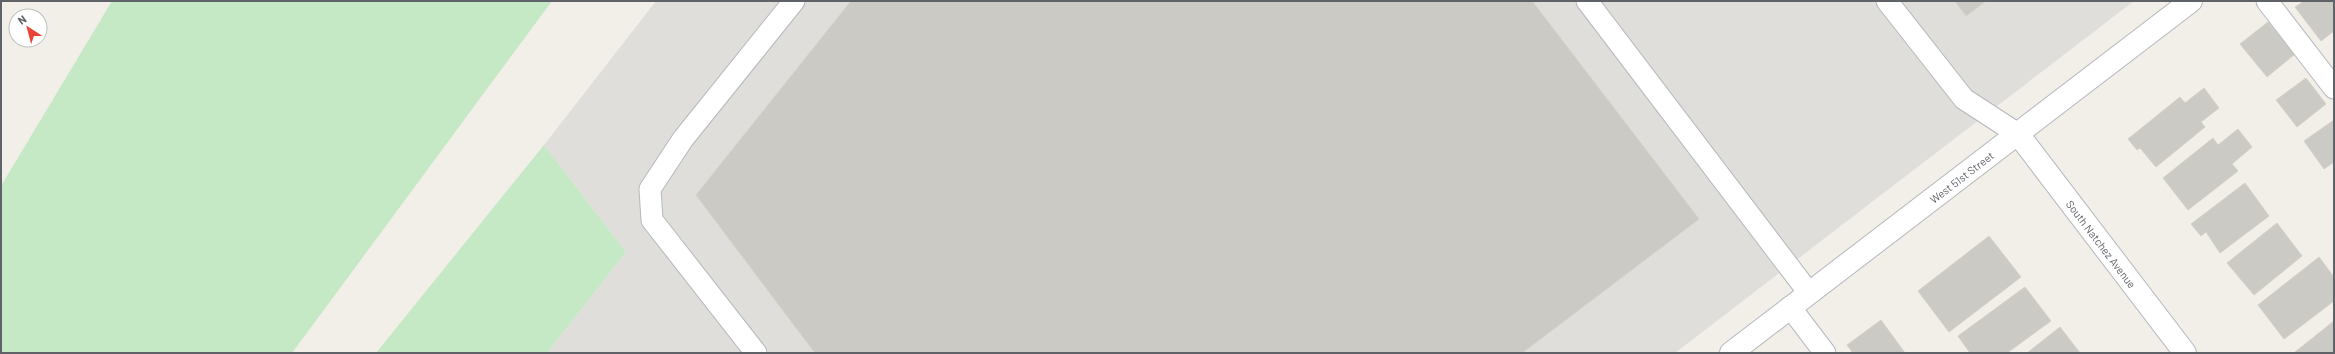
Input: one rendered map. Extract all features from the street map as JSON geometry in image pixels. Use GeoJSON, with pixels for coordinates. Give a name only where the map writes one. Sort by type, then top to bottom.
{"type":"FeatureCollection","features":[{"type":"Feature","properties":{"kind":"street","name":"West 51st Street"},"geometry":{"type":"LineString","coordinates":[[1731,353],[2191,1]]}},
{"type":"Feature","properties":{"kind":"street","name":"South Natchez Avenue"},"geometry":{"type":"LineString","coordinates":[[2018,134],[2185,353]]}},
{"type":"Feature","properties":{"kind":"lane"},"geometry":{"type":"LineString","coordinates":[[756,353],[652,220],[650,189],[683,139],[794,1]]}},
{"type":"Feature","properties":{"kind":"lane"},"geometry":{"type":"LineString","coordinates":[[1587,1],[1809,293]]}},
{"type":"Feature","properties":{"kind":"lane"},"geometry":{"type":"LineString","coordinates":[[1887,1],[1964,99],[2018,134]]}},
{"type":"Feature","properties":{"kind":"lane"},"geometry":{"type":"LineString","coordinates":[[2268,1],[2334,88]]}},
{"type":"Feature","properties":{"kind":"lane"},"geometry":{"type":"LineString","coordinates":[[1790,307],[1825,353]]}},
{"type":"Feature","properties":{"kind":"shaded area"},"geometry":{"type":"Polygon","coordinates":[[[656,1],[2134,1],[1675,353],[547,353],[626,252],[544,145],[656,1]]]}},
{"type":"Feature","properties":{"kind":"green space"},"geometry":{"type":"Polygon","coordinates":[[[112,1],[552,1],[292,353],[1,353],[1,186],[112,1]]]}},
{"type":"Feature","properties":{"kind":"green space"},"geometry":{"type":"Polygon","coordinates":[[[544,145],[626,252],[547,353],[376,353],[544,145]]]}},
{"type":"Feature","properties":{"kind":"building"},"geometry":{"type":"Polygon","coordinates":[[[851,1],[1532,1],[1699,219],[1522,353],[815,353],[696,195],[851,1]]]}},
{"type":"Feature","properties":{"kind":"building"},"geometry":{"type":"Polygon","coordinates":[[[1955,1],[1986,1],[1966,16],[1955,1]]]}},
{"type":"Feature","properties":{"kind":"building"},"geometry":{"type":"Polygon","coordinates":[[[2304,1],[2334,1],[2334,31],[2321,41],[2295,7],[2304,1]]]}},
{"type":"Feature","properties":{"kind":"building"},"geometry":{"type":"Polygon","coordinates":[[[2268,22],[2295,54],[2267,77],[2240,44],[2268,22]]]}},
{"type":"Feature","properties":{"kind":"building"},"geometry":{"type":"Polygon","coordinates":[[[2306,78],[2326,104],[2297,127],[2276,100],[2306,78]]]}},
{"type":"Feature","properties":{"kind":"building"},"geometry":{"type":"Polygon","coordinates":[[[2204,88],[2219,108],[2201,122],[2205,127],[2156,167],[2140,148],[2137,150],[2128,139],[2180,97],[2185,103],[2204,88]]]}},
{"type":"Feature","properties":{"kind":"building"},"geometry":{"type":"Polygon","coordinates":[[[2334,120],[2334,162],[2324,169],[2304,141],[2334,120]]]}},
{"type":"Feature","properties":{"kind":"building"},"geometry":{"type":"Polygon","coordinates":[[[2238,129],[2252,147],[2232,164],[2238,171],[2188,210],[2163,178],[2213,138],[2218,145],[2238,129]]]}},
{"type":"Feature","properties":{"kind":"building"},"geometry":{"type":"Polygon","coordinates":[[[2245,183],[2269,216],[2220,253],[2206,232],[2201,236],[2191,224],[2245,183]]]}},
{"type":"Feature","properties":{"kind":"building"},"geometry":{"type":"Polygon","coordinates":[[[2277,223],[2302,256],[2254,295],[2227,263],[2277,223]]]}},
{"type":"Feature","properties":{"kind":"building"},"geometry":{"type":"Polygon","coordinates":[[[1989,236],[2021,277],[1949,332],[1918,291],[1989,236]]]}},
{"type":"Feature","properties":{"kind":"building"},"geometry":{"type":"Polygon","coordinates":[[[2319,257],[2334,277],[2334,301],[2284,339],[2258,305],[2319,257]]]}},
{"type":"Feature","properties":{"kind":"building"},"geometry":{"type":"Polygon","coordinates":[[[2025,287],[2051,321],[2007,353],[1970,353],[1958,336],[2025,287]]]}},
{"type":"Feature","properties":{"kind":"building"},"geometry":{"type":"Polygon","coordinates":[[[1881,320],[1905,353],[1853,353],[1847,345],[1881,320]]]}},
{"type":"Feature","properties":{"kind":"building"},"geometry":{"type":"Polygon","coordinates":[[[2334,321],[2334,353],[2295,353],[2295,352],[2334,321]]]}},
{"type":"Feature","properties":{"kind":"building"},"geometry":{"type":"Polygon","coordinates":[[[2060,327],[2080,353],[2027,353],[2060,327]]]}}]}
